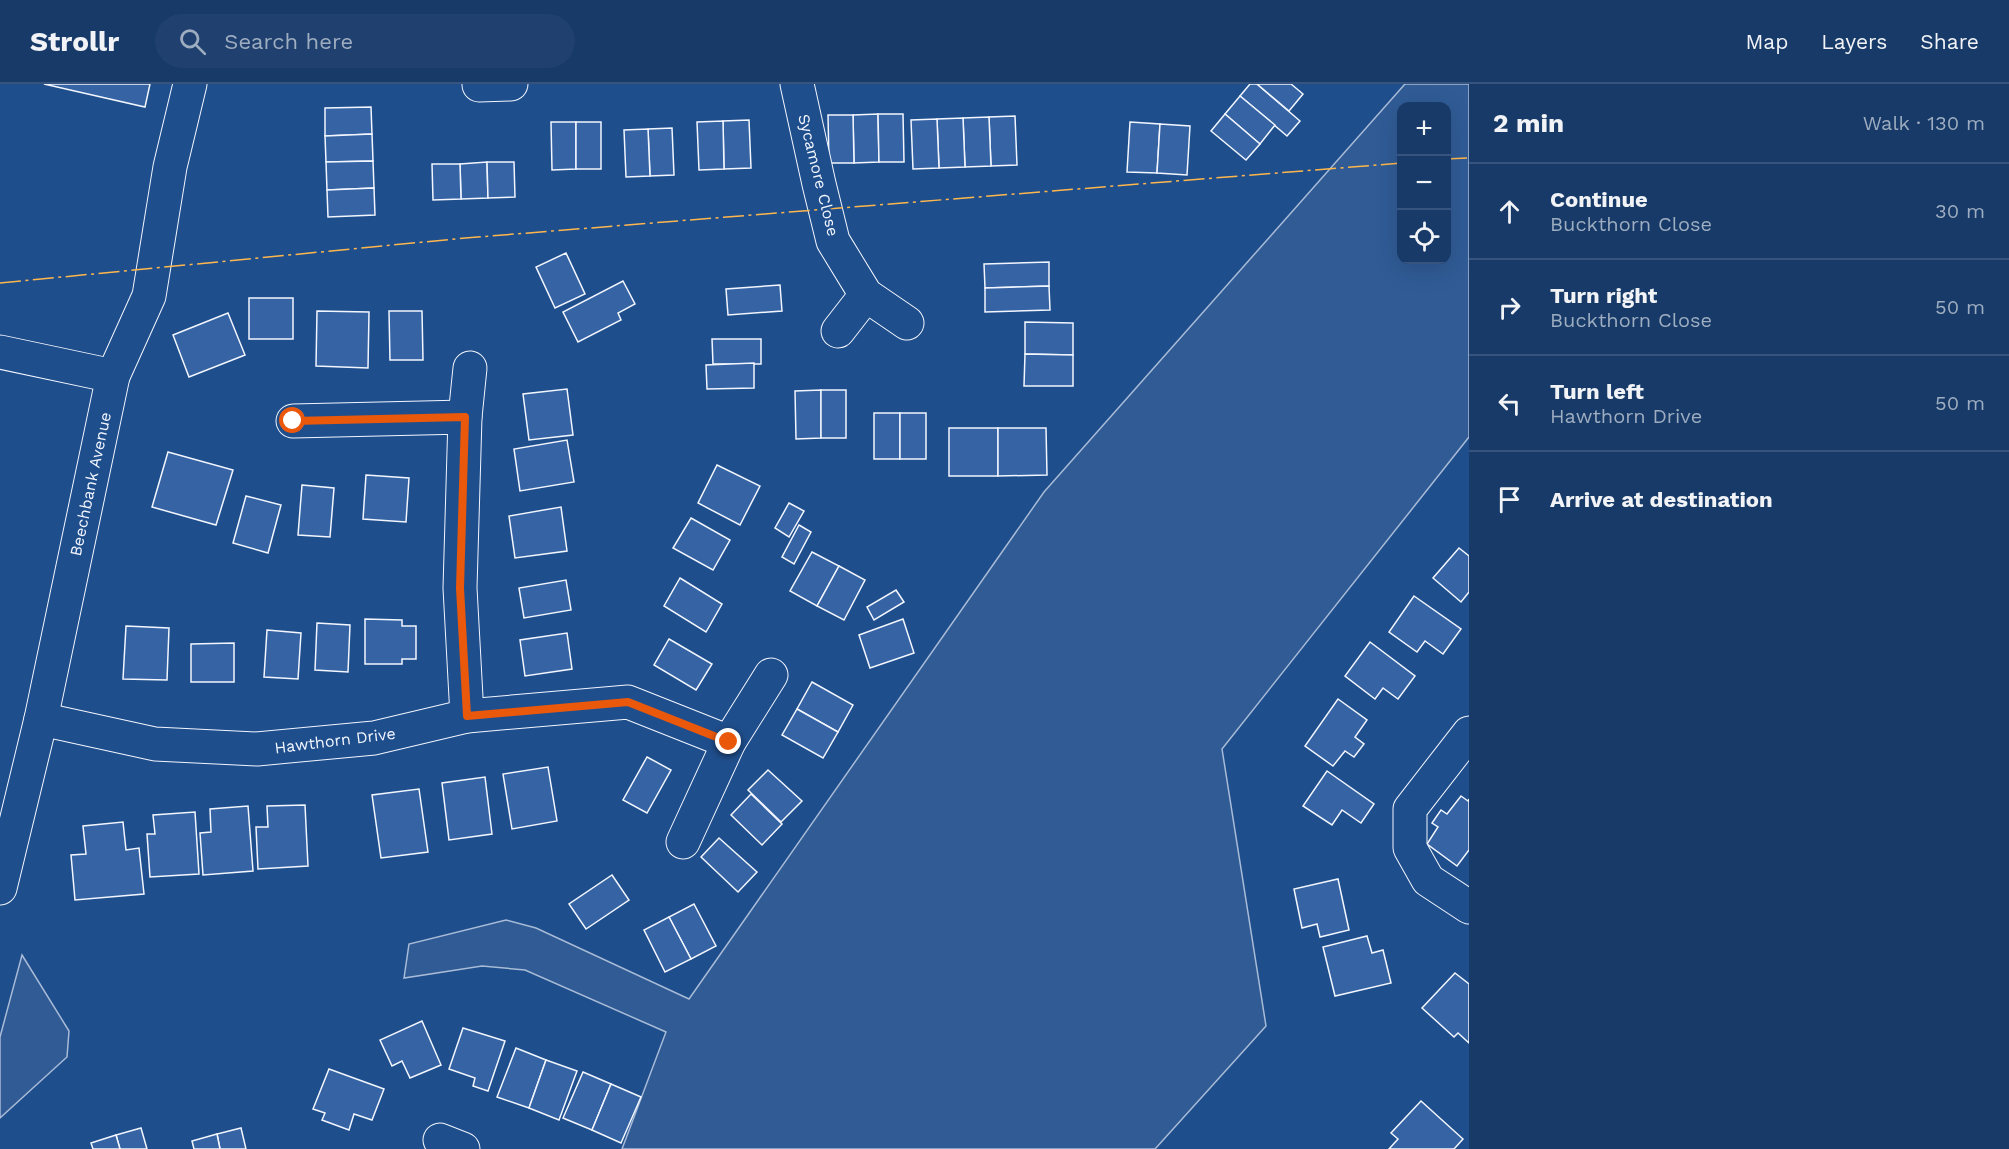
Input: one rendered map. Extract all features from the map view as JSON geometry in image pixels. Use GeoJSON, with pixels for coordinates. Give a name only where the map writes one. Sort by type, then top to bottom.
{"type":"FeatureCollection","features":[{"type":"Feature","properties":{"kind":"street","name":"Beechbank Avenue"},"geometry":{"type":"LineString","coordinates":[[0,888],[41,719],[113,376],[149,296],[170,167],[190,84]]}},
{"type":"Feature","properties":{"kind":"street"},"geometry":{"type":"LineString","coordinates":[[479,85],[511,84]]}},
{"type":"Feature","properties":{"kind":"street","name":"Sycamore Close"},"geometry":{"type":"LineString","coordinates":[[797,84],[833,241],[866,295],[907,323]]}},
{"type":"Feature","properties":{"kind":"street"},"geometry":{"type":"LineString","coordinates":[[838,331],[866,295]]}},
{"type":"Feature","properties":{"kind":"street"},"geometry":{"type":"LineString","coordinates":[[0,352],[113,376]]}},
{"type":"Feature","properties":{"kind":"street"},"geometry":{"type":"LineString","coordinates":[[467,716],[460,588],[465,417],[470,368]]}},
{"type":"Feature","properties":{"kind":"street"},"geometry":{"type":"LineString","coordinates":[[293,421],[465,417]]}},
{"type":"Feature","properties":{"kind":"street"},"geometry":{"type":"LineString","coordinates":[[683,842],[729,742],[771,675]]}},
{"type":"Feature","properties":{"kind":"street","name":"Hawthorn Drive"},"geometry":{"type":"LineString","coordinates":[[41,719],[155,744],[257,749],[374,738],[467,716],[628,702],[729,742]]}},
{"type":"Feature","properties":{"kind":"street"},"geometry":{"type":"LineString","coordinates":[[1469,733],[1410,809],[1410,848],[1428,880],[1469,907]]}},
{"type":"Feature","properties":{"kind":"shaded area"},"geometry":{"type":"Polygon","coordinates":[[[1405,84],[1469,84],[1469,437],[1222,749],[1266,1026],[1155,1149],[622,1149],[666,1032],[525,970],[482,966],[404,978],[409,944],[506,920],[536,928],[689,999],[1044,492],[1405,84]]]}},
{"type":"Feature","properties":{"kind":"shaded area"},"geometry":{"type":"Polygon","coordinates":[[[22,955],[69,1031],[67,1057],[0,1118],[0,1037],[22,955]]]}},
{"type":"Feature","properties":{"kind":"building"},"geometry":{"type":"Polygon","coordinates":[[[44,84],[150,84],[145,107],[44,84]]]}},
{"type":"Feature","properties":{"kind":"building"},"geometry":{"type":"Polygon","coordinates":[[[1250,84],[1257,84],[1300,121],[1287,136],[1240,96],[1250,84]]]}},
{"type":"Feature","properties":{"kind":"building"},"geometry":{"type":"Polygon","coordinates":[[[1257,84],[1291,84],[1303,94],[1289,111],[1257,84]]]}},
{"type":"Feature","properties":{"kind":"building"},"geometry":{"type":"Polygon","coordinates":[[[1240,96],[1275,125],[1260,144],[1225,114],[1240,96]]]}},
{"type":"Feature","properties":{"kind":"building"},"geometry":{"type":"Polygon","coordinates":[[[371,107],[372,134],[325,136],[325,108],[371,107]]]}},
{"type":"Feature","properties":{"kind":"building"},"geometry":{"type":"Polygon","coordinates":[[[878,114],[879,162],[854,163],[853,115],[878,114]]]}},
{"type":"Feature","properties":{"kind":"building"},"geometry":{"type":"Polygon","coordinates":[[[878,114],[903,114],[904,162],[879,162],[878,114]]]}},
{"type":"Feature","properties":{"kind":"building"},"geometry":{"type":"Polygon","coordinates":[[[1225,114],[1260,144],[1246,160],[1211,131],[1225,114]]]}},
{"type":"Feature","properties":{"kind":"building"},"geometry":{"type":"Polygon","coordinates":[[[828,115],[853,115],[854,163],[829,163],[828,115]]]}},
{"type":"Feature","properties":{"kind":"building"},"geometry":{"type":"Polygon","coordinates":[[[1015,116],[1017,165],[991,166],[989,117],[1015,116]]]}},
{"type":"Feature","properties":{"kind":"building"},"geometry":{"type":"Polygon","coordinates":[[[989,117],[991,166],[965,167],[963,118],[989,117]]]}},
{"type":"Feature","properties":{"kind":"building"},"geometry":{"type":"Polygon","coordinates":[[[963,118],[965,167],[939,168],[937,119],[963,118]]]}},
{"type":"Feature","properties":{"kind":"building"},"geometry":{"type":"Polygon","coordinates":[[[937,119],[939,168],[913,169],[911,120],[937,119]]]}},
{"type":"Feature","properties":{"kind":"building"},"geometry":{"type":"Polygon","coordinates":[[[749,120],[751,168],[724,169],[723,121],[749,120]]]}},
{"type":"Feature","properties":{"kind":"building"},"geometry":{"type":"Polygon","coordinates":[[[723,121],[724,169],[699,170],[697,122],[723,121]]]}},
{"type":"Feature","properties":{"kind":"building"},"geometry":{"type":"Polygon","coordinates":[[[551,122],[576,122],[576,169],[552,170],[551,122]]]}},
{"type":"Feature","properties":{"kind":"building"},"geometry":{"type":"Polygon","coordinates":[[[576,122],[601,122],[601,169],[576,169],[576,122]]]}},
{"type":"Feature","properties":{"kind":"building"},"geometry":{"type":"Polygon","coordinates":[[[1130,122],[1160,124],[1157,173],[1127,172],[1130,122]]]}},
{"type":"Feature","properties":{"kind":"building"},"geometry":{"type":"Polygon","coordinates":[[[1160,124],[1190,126],[1187,175],[1157,173],[1160,124]]]}},
{"type":"Feature","properties":{"kind":"building"},"geometry":{"type":"Polygon","coordinates":[[[672,128],[674,175],[650,176],[648,129],[672,128]]]}},
{"type":"Feature","properties":{"kind":"building"},"geometry":{"type":"Polygon","coordinates":[[[648,129],[650,176],[626,177],[624,130],[648,129]]]}},
{"type":"Feature","properties":{"kind":"building"},"geometry":{"type":"Polygon","coordinates":[[[372,134],[373,161],[326,162],[325,136],[372,134]]]}},
{"type":"Feature","properties":{"kind":"building"},"geometry":{"type":"Polygon","coordinates":[[[373,161],[374,188],[327,190],[326,162],[373,161]]]}},
{"type":"Feature","properties":{"kind":"building"},"geometry":{"type":"Polygon","coordinates":[[[487,162],[488,198],[461,199],[460,164],[487,162]]]}},
{"type":"Feature","properties":{"kind":"building"},"geometry":{"type":"Polygon","coordinates":[[[487,162],[514,162],[515,197],[488,198],[487,162]]]}},
{"type":"Feature","properties":{"kind":"building"},"geometry":{"type":"Polygon","coordinates":[[[432,164],[460,164],[461,199],[433,200],[432,164]]]}},
{"type":"Feature","properties":{"kind":"building"},"geometry":{"type":"Polygon","coordinates":[[[374,188],[375,215],[328,217],[327,190],[374,188]]]}},
{"type":"Feature","properties":{"kind":"building"},"geometry":{"type":"Polygon","coordinates":[[[566,253],[585,294],[555,308],[536,267],[566,253]]]}},
{"type":"Feature","properties":{"kind":"building"},"geometry":{"type":"Polygon","coordinates":[[[1049,262],[1049,286],[985,288],[984,264],[1049,262]]]}},
{"type":"Feature","properties":{"kind":"building"},"geometry":{"type":"Polygon","coordinates":[[[623,281],[635,304],[618,313],[621,320],[578,342],[563,312],[623,281]]]}},
{"type":"Feature","properties":{"kind":"building"},"geometry":{"type":"Polygon","coordinates":[[[780,285],[782,311],[728,315],[726,289],[780,285]]]}},
{"type":"Feature","properties":{"kind":"building"},"geometry":{"type":"Polygon","coordinates":[[[1049,286],[1050,310],[985,312],[985,288],[1049,286]]]}},
{"type":"Feature","properties":{"kind":"building"},"geometry":{"type":"Polygon","coordinates":[[[249,298],[293,298],[293,339],[249,339],[249,298]]]}},
{"type":"Feature","properties":{"kind":"building"},"geometry":{"type":"Polygon","coordinates":[[[317,311],[369,312],[368,368],[316,366],[317,311]]]}},
{"type":"Feature","properties":{"kind":"building"},"geometry":{"type":"Polygon","coordinates":[[[389,311],[422,311],[423,360],[390,360],[389,311]]]}},
{"type":"Feature","properties":{"kind":"building"},"geometry":{"type":"Polygon","coordinates":[[[228,313],[245,355],[189,377],[173,335],[228,313]]]}},
{"type":"Feature","properties":{"kind":"building"},"geometry":{"type":"Polygon","coordinates":[[[1025,322],[1073,323],[1073,355],[1025,354],[1025,322]]]}},
{"type":"Feature","properties":{"kind":"building"},"geometry":{"type":"Polygon","coordinates":[[[712,339],[761,339],[761,364],[713,364],[712,339]]]}},
{"type":"Feature","properties":{"kind":"building"},"geometry":{"type":"Polygon","coordinates":[[[1025,354],[1073,355],[1073,386],[1024,386],[1025,354]]]}},
{"type":"Feature","properties":{"kind":"building"},"geometry":{"type":"Polygon","coordinates":[[[754,363],[754,388],[707,389],[706,365],[754,363]]]}},
{"type":"Feature","properties":{"kind":"building"},"geometry":{"type":"Polygon","coordinates":[[[567,389],[573,435],[529,440],[523,394],[567,389]]]}},
{"type":"Feature","properties":{"kind":"building"},"geometry":{"type":"Polygon","coordinates":[[[821,390],[821,438],[796,439],[795,391],[821,390]]]}},
{"type":"Feature","properties":{"kind":"building"},"geometry":{"type":"Polygon","coordinates":[[[821,390],[846,390],[846,438],[821,438],[821,390]]]}},
{"type":"Feature","properties":{"kind":"building"},"geometry":{"type":"Polygon","coordinates":[[[874,413],[900,413],[900,459],[874,459],[874,413]]]}},
{"type":"Feature","properties":{"kind":"building"},"geometry":{"type":"Polygon","coordinates":[[[900,413],[926,413],[926,459],[900,459],[900,413]]]}},
{"type":"Feature","properties":{"kind":"building"},"geometry":{"type":"Polygon","coordinates":[[[949,428],[998,428],[998,476],[949,476],[949,428]]]}},
{"type":"Feature","properties":{"kind":"building"},"geometry":{"type":"Polygon","coordinates":[[[998,428],[1046,428],[1047,475],[998,476],[998,428]]]}},
{"type":"Feature","properties":{"kind":"building"},"geometry":{"type":"Polygon","coordinates":[[[567,440],[574,482],[520,491],[514,449],[567,440]]]}},
{"type":"Feature","properties":{"kind":"building"},"geometry":{"type":"Polygon","coordinates":[[[168,452],[233,470],[216,525],[152,507],[168,452]]]}},
{"type":"Feature","properties":{"kind":"building"},"geometry":{"type":"Polygon","coordinates":[[[717,465],[760,486],[740,525],[698,503],[717,465]]]}},
{"type":"Feature","properties":{"kind":"building"},"geometry":{"type":"Polygon","coordinates":[[[366,475],[409,478],[406,522],[363,519],[366,475]]]}},
{"type":"Feature","properties":{"kind":"building"},"geometry":{"type":"Polygon","coordinates":[[[302,485],[334,488],[330,537],[298,535],[302,485]]]}},
{"type":"Feature","properties":{"kind":"building"},"geometry":{"type":"Polygon","coordinates":[[[246,496],[281,505],[268,553],[233,543],[246,496]]]}},
{"type":"Feature","properties":{"kind":"building"},"geometry":{"type":"Polygon","coordinates":[[[789,503],[804,511],[789,537],[775,528],[789,503]]]}},
{"type":"Feature","properties":{"kind":"building"},"geometry":{"type":"Polygon","coordinates":[[[561,507],[567,551],[515,558],[509,516],[561,507]]]}},
{"type":"Feature","properties":{"kind":"building"},"geometry":{"type":"Polygon","coordinates":[[[691,518],[730,540],[713,570],[673,548],[691,518]]]}},
{"type":"Feature","properties":{"kind":"building"},"geometry":{"type":"Polygon","coordinates":[[[799,525],[811,532],[794,564],[782,557],[799,525]]]}},
{"type":"Feature","properties":{"kind":"building"},"geometry":{"type":"Polygon","coordinates":[[[1459,548],[1469,556],[1469,592],[1461,602],[1433,578],[1459,548]]]}},
{"type":"Feature","properties":{"kind":"building"},"geometry":{"type":"Polygon","coordinates":[[[812,552],[839,566],[817,606],[790,591],[812,552]]]}},
{"type":"Feature","properties":{"kind":"building"},"geometry":{"type":"Polygon","coordinates":[[[839,566],[865,580],[844,620],[817,606],[839,566]]]}},
{"type":"Feature","properties":{"kind":"building"},"geometry":{"type":"Polygon","coordinates":[[[680,578],[722,604],[706,632],[664,606],[680,578]]]}},
{"type":"Feature","properties":{"kind":"building"},"geometry":{"type":"Polygon","coordinates":[[[566,580],[571,610],[524,618],[519,588],[566,580]]]}},
{"type":"Feature","properties":{"kind":"building"},"geometry":{"type":"Polygon","coordinates":[[[896,590],[904,602],[874,620],[867,607],[896,590]]]}},
{"type":"Feature","properties":{"kind":"building"},"geometry":{"type":"Polygon","coordinates":[[[1414,596],[1461,629],[1443,654],[1425,641],[1417,652],[1389,632],[1414,596]]]}},
{"type":"Feature","properties":{"kind":"building"},"geometry":{"type":"Polygon","coordinates":[[[365,619],[402,620],[402,626],[416,626],[416,659],[402,659],[402,664],[365,664],[365,619]]]}},
{"type":"Feature","properties":{"kind":"building"},"geometry":{"type":"Polygon","coordinates":[[[903,619],[914,653],[870,668],[859,635],[903,619]]]}},
{"type":"Feature","properties":{"kind":"building"},"geometry":{"type":"Polygon","coordinates":[[[317,623],[350,625],[348,672],[315,670],[317,623]]]}},
{"type":"Feature","properties":{"kind":"building"},"geometry":{"type":"Polygon","coordinates":[[[126,626],[169,628],[167,680],[123,679],[126,626]]]}},
{"type":"Feature","properties":{"kind":"building"},"geometry":{"type":"Polygon","coordinates":[[[267,630],[301,633],[298,679],[264,677],[267,630]]]}},
{"type":"Feature","properties":{"kind":"building"},"geometry":{"type":"Polygon","coordinates":[[[567,633],[572,669],[525,676],[520,640],[567,633]]]}},
{"type":"Feature","properties":{"kind":"building"},"geometry":{"type":"Polygon","coordinates":[[[669,639],[712,664],[696,690],[654,665],[669,639]]]}},
{"type":"Feature","properties":{"kind":"building"},"geometry":{"type":"Polygon","coordinates":[[[1370,642],[1415,676],[1398,699],[1383,688],[1375,699],[1345,676],[1370,642]]]}},
{"type":"Feature","properties":{"kind":"building"},"geometry":{"type":"Polygon","coordinates":[[[234,643],[234,682],[191,682],[191,644],[234,643]]]}},
{"type":"Feature","properties":{"kind":"building"},"geometry":{"type":"Polygon","coordinates":[[[812,682],[853,705],[838,732],[797,709],[812,682]]]}},
{"type":"Feature","properties":{"kind":"building"},"geometry":{"type":"Polygon","coordinates":[[[1338,699],[1367,720],[1355,737],[1364,744],[1354,757],[1345,751],[1333,766],[1305,746],[1338,699]]]}},
{"type":"Feature","properties":{"kind":"building"},"geometry":{"type":"Polygon","coordinates":[[[797,709],[838,732],[823,758],[782,735],[797,709]]]}},
{"type":"Feature","properties":{"kind":"building"},"geometry":{"type":"Polygon","coordinates":[[[647,757],[671,770],[647,813],[623,800],[647,757]]]}},
{"type":"Feature","properties":{"kind":"building"},"geometry":{"type":"Polygon","coordinates":[[[548,767],[557,821],[512,829],[503,774],[548,767]]]}},
{"type":"Feature","properties":{"kind":"building"},"geometry":{"type":"Polygon","coordinates":[[[768,770],[802,801],[781,822],[748,790],[768,770]]]}},
{"type":"Feature","properties":{"kind":"building"},"geometry":{"type":"Polygon","coordinates":[[[1327,771],[1374,804],[1361,823],[1342,810],[1332,825],[1303,806],[1327,771]]]}},
{"type":"Feature","properties":{"kind":"building"},"geometry":{"type":"Polygon","coordinates":[[[485,777],[492,834],[449,840],[442,783],[485,777]]]}},
{"type":"Feature","properties":{"kind":"building"},"geometry":{"type":"Polygon","coordinates":[[[419,789],[428,852],[381,858],[372,795],[419,789]]]}},
{"type":"Feature","properties":{"kind":"building"},"geometry":{"type":"Polygon","coordinates":[[[751,794],[782,824],[762,845],[731,815],[751,794]]]}},
{"type":"Feature","properties":{"kind":"building"},"geometry":{"type":"Polygon","coordinates":[[[1461,796],[1468,801],[1469,799],[1469,850],[1457,866],[1427,844],[1438,827],[1432,823],[1441,810],[1447,814],[1461,796]]]}},
{"type":"Feature","properties":{"kind":"building"},"geometry":{"type":"Polygon","coordinates":[[[305,805],[308,866],[258,869],[256,827],[268,827],[267,806],[305,805]]]}},
{"type":"Feature","properties":{"kind":"building"},"geometry":{"type":"Polygon","coordinates":[[[248,806],[253,871],[203,875],[200,833],[211,832],[210,809],[248,806]]]}},
{"type":"Feature","properties":{"kind":"building"},"geometry":{"type":"Polygon","coordinates":[[[195,812],[199,874],[150,877],[147,834],[155,834],[153,815],[195,812]]]}},
{"type":"Feature","properties":{"kind":"building"},"geometry":{"type":"Polygon","coordinates":[[[123,822],[126,850],[139,848],[144,894],[75,900],[71,855],[86,854],[83,826],[123,822]]]}},
{"type":"Feature","properties":{"kind":"building"},"geometry":{"type":"Polygon","coordinates":[[[719,838],[757,872],[738,892],[701,857],[719,838]]]}},
{"type":"Feature","properties":{"kind":"building"},"geometry":{"type":"Polygon","coordinates":[[[612,875],[629,900],[586,929],[569,904],[612,875]]]}},
{"type":"Feature","properties":{"kind":"building"},"geometry":{"type":"Polygon","coordinates":[[[1338,879],[1349,930],[1320,937],[1317,924],[1302,928],[1294,889],[1338,879]]]}},
{"type":"Feature","properties":{"kind":"building"},"geometry":{"type":"Polygon","coordinates":[[[694,904],[716,946],[691,959],[669,917],[694,904]]]}},
{"type":"Feature","properties":{"kind":"building"},"geometry":{"type":"Polygon","coordinates":[[[669,917],[691,959],[665,972],[644,930],[669,917]]]}},
{"type":"Feature","properties":{"kind":"building"},"geometry":{"type":"Polygon","coordinates":[[[1367,936],[1372,953],[1383,950],[1391,983],[1335,996],[1323,947],[1367,936]]]}},
{"type":"Feature","properties":{"kind":"building"},"geometry":{"type":"Polygon","coordinates":[[[1455,973],[1469,984],[1469,1043],[1458,1033],[1454,1037],[1422,1008],[1455,973]]]}},
{"type":"Feature","properties":{"kind":"building"},"geometry":{"type":"Polygon","coordinates":[[[422,1021],[441,1065],[410,1078],[402,1061],[392,1066],[380,1040],[422,1021]]]}},
{"type":"Feature","properties":{"kind":"building"},"geometry":{"type":"Polygon","coordinates":[[[463,1028],[505,1041],[488,1091],[473,1086],[475,1078],[449,1069],[463,1028]]]}},
{"type":"Feature","properties":{"kind":"building"},"geometry":{"type":"Polygon","coordinates":[[[516,1048],[546,1060],[529,1108],[497,1097],[516,1048]]]}},
{"type":"Feature","properties":{"kind":"building"},"geometry":{"type":"Polygon","coordinates":[[[546,1060],[577,1071],[559,1120],[529,1108],[546,1060]]]}},
{"type":"Feature","properties":{"kind":"building"},"geometry":{"type":"Polygon","coordinates":[[[329,1069],[384,1089],[372,1120],[354,1114],[349,1130],[322,1120],[325,1113],[313,1109],[329,1069]]]}},
{"type":"Feature","properties":{"kind":"building"},"geometry":{"type":"Polygon","coordinates":[[[583,1072],[611,1084],[592,1130],[563,1118],[583,1072]]]}},
{"type":"Feature","properties":{"kind":"building"},"geometry":{"type":"Polygon","coordinates":[[[611,1084],[641,1097],[621,1143],[592,1130],[611,1084]]]}},
{"type":"Feature","properties":{"kind":"building"},"geometry":{"type":"Polygon","coordinates":[[[1421,1101],[1463,1139],[1454,1149],[1389,1149],[1398,1139],[1391,1133],[1421,1101]]]}},
{"type":"Feature","properties":{"kind":"building"},"geometry":{"type":"Polygon","coordinates":[[[141,1128],[147,1149],[120,1149],[116,1135],[141,1128]]]}},
{"type":"Feature","properties":{"kind":"building"},"geometry":{"type":"Polygon","coordinates":[[[241,1128],[246,1149],[220,1149],[217,1134],[241,1128]]]}},
{"type":"Feature","properties":{"kind":"building"},"geometry":{"type":"Polygon","coordinates":[[[217,1134],[220,1149],[194,1149],[192,1141],[217,1134]]]}},
{"type":"Feature","properties":{"kind":"building"},"geometry":{"type":"Polygon","coordinates":[[[116,1135],[120,1149],[93,1149],[91,1143],[116,1135]]]}},
{"type":"Feature","properties":{"kind":"power"},"geometry":{"type":"LineString","coordinates":[[1451,159],[1469,158]]}},
{"type":"Feature","properties":{"kind":"power"},"geometry":{"type":"LineString","coordinates":[[0,283],[465,238],[1397,163]]}},
{"type":"Feature","properties":{"kind":"route"},"geometry":{"type":"LineString","coordinates":[[293,421],[465,417],[460,588],[467,716],[628,702],[729,742]]}}]}
